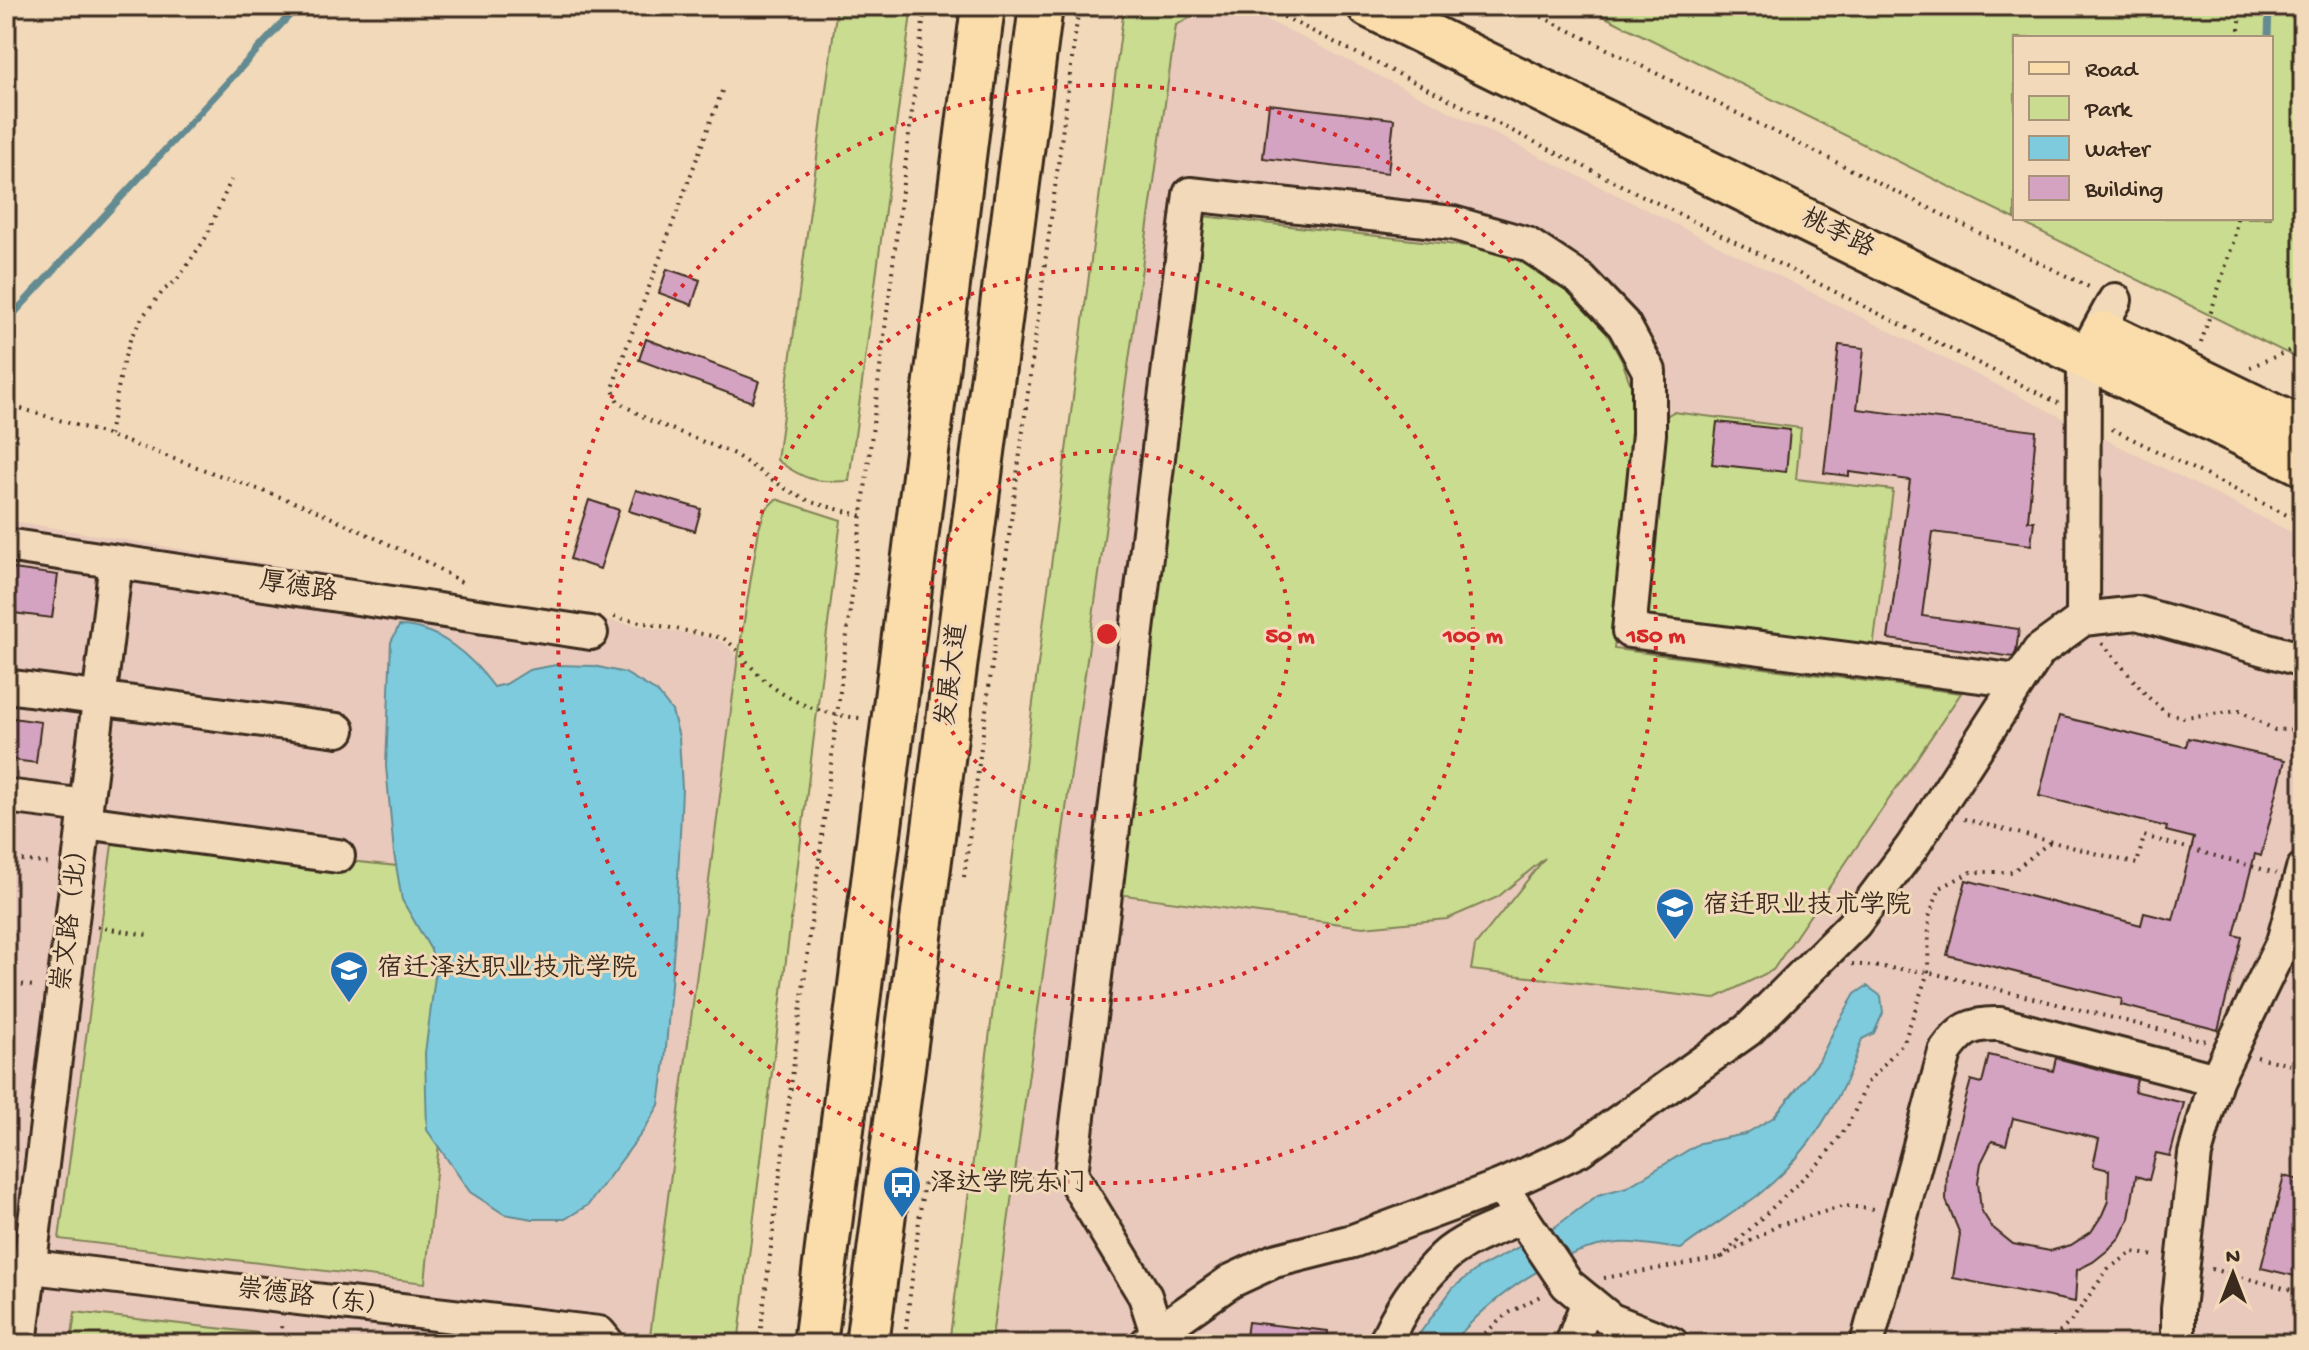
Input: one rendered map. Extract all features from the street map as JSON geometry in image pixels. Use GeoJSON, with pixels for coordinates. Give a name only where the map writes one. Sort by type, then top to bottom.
{"type":"FeatureCollection","features":[{"type":"Feature","properties":{"kind":"main road","name":"发展大道"},"geometry":{"type":"LineString","coordinates":[[815,1344],[983,6]]}},
{"type":"Feature","properties":{"kind":"main road","name":"发展大道"},"geometry":{"type":"LineString","coordinates":[[867,1344],[1041,6]]}},
{"type":"Feature","properties":{"kind":"main road","name":"桃李路"},"geometry":{"type":"LineString","coordinates":[[1369,6],[2099,329],[2303,464]]}},
{"type":"Feature","properties":{"kind":"main road","name":"桃李路"},"geometry":{"type":"LineString","coordinates":[[1434,6],[2303,430]]}},
{"type":"Feature","properties":{"kind":"lane"},"geometry":{"type":"LineString","coordinates":[[2019,681],[1629,631],[1649,434],[1649,371],[1624,325],[1580,279],[1527,244],[1453,223],[1190,194],[1071,1174],[1145,1296],[1152,1338],[1231,1281],[1274,1261],[1353,1241],[1501,1186],[1579,1150],[1748,1030],[1854,924],[1912,847],[2039,651],[2083,619],[2137,613],[2303,660]]}},
{"type":"Feature","properties":{"kind":"lane"},"geometry":{"type":"LineString","coordinates":[[2083,619],[2084,415],[2099,329]]}},
{"type":"Feature","properties":{"kind":"lane","name":"厚德路"},"geometry":{"type":"LineString","coordinates":[[6,545],[596,624]]}},
{"type":"Feature","properties":{"kind":"lane","name":"崇文路（北）"},"geometry":{"type":"LineString","coordinates":[[20,1344],[18,1265],[71,923],[116,562]]}},
{"type":"Feature","properties":{"kind":"lane"},"geometry":{"type":"LineString","coordinates":[[6,686],[338,730]]}},
{"type":"Feature","properties":{"kind":"lane"},"geometry":{"type":"LineString","coordinates":[[6,796],[85,814],[338,856]]}},
{"type":"Feature","properties":{"kind":"lane"},"geometry":{"type":"LineString","coordinates":[[2178,1344],[2178,1309],[2195,1154],[2216,1080],[2283,942],[2302,874]]}},
{"type":"Feature","properties":{"kind":"lane"},"geometry":{"type":"LineString","coordinates":[[1867,1344],[1945,1052],[1958,1033],[1980,1023],[2000,1024],[2216,1080]]}},
{"type":"Feature","properties":{"kind":"lane"},"geometry":{"type":"LineString","coordinates":[[1501,1186],[1578,1293],[1611,1320],[1672,1344]]}},
{"type":"Feature","properties":{"kind":"lane"},"geometry":{"type":"LineString","coordinates":[[1385,1344],[1411,1296],[1446,1255],[1522,1217]]}},
{"type":"Feature","properties":{"kind":"lane","name":"崇德路（东）"},"geometry":{"type":"LineString","coordinates":[[18,1265],[604,1338]]}},
{"type":"Feature","properties":{"kind":"lane"},"geometry":{"type":"LineString","coordinates":[[1572,1344],[1578,1293]]}},
{"type":"Feature","properties":{"kind":"path"},"geometry":{"type":"LineString","coordinates":[[759,1344],[925,6]]}},
{"type":"Feature","properties":{"kind":"path"},"geometry":{"type":"LineString","coordinates":[[963,884],[1079,6]]}},
{"type":"Feature","properties":{"kind":"path"},"geometry":{"type":"LineString","coordinates":[[1262,6],[2303,523]]}},
{"type":"Feature","properties":{"kind":"path"},"geometry":{"type":"LineString","coordinates":[[1520,6],[2099,329]]}},
{"type":"Feature","properties":{"kind":"path"},"geometry":{"type":"LineString","coordinates":[[2238,36],[2242,6]]}},
{"type":"Feature","properties":{"kind":"path"},"geometry":{"type":"LineString","coordinates":[[722,91],[613,390],[618,402],[649,420],[734,454],[811,502],[863,516]]}},
{"type":"Feature","properties":{"kind":"path"},"geometry":{"type":"LineString","coordinates":[[109,435],[131,337],[143,316],[164,290],[177,280],[197,251],[231,180]]}},
{"type":"Feature","properties":{"kind":"path"},"geometry":{"type":"LineString","coordinates":[[2201,343],[2234,240],[2237,220]]}},
{"type":"Feature","properties":{"kind":"path"},"geometry":{"type":"LineString","coordinates":[[2189,337],[2213,349]]}},
{"type":"Feature","properties":{"kind":"path"},"geometry":{"type":"LineString","coordinates":[[2250,367],[2291,350],[2303,341]]}},
{"type":"Feature","properties":{"kind":"path"},"geometry":{"type":"LineString","coordinates":[[2238,361],[2264,374]]}},
{"type":"Feature","properties":{"kind":"path"},"geometry":{"type":"LineString","coordinates":[[6,404],[109,435],[308,507],[423,560],[466,586]]}},
{"type":"Feature","properties":{"kind":"path"},"geometry":{"type":"LineString","coordinates":[[2083,619],[2147,696],[2166,713],[2184,717],[2240,711],[2275,730],[2303,729]]}},
{"type":"Feature","properties":{"kind":"path"},"geometry":{"type":"LineString","coordinates":[[596,624],[723,638],[733,644],[781,695],[839,716],[894,721]]}},
{"type":"Feature","properties":{"kind":"path"},"geometry":{"type":"LineString","coordinates":[[1935,812],[2137,864],[2144,836],[2302,874]]}},
{"type":"Feature","properties":{"kind":"path"},"geometry":{"type":"LineString","coordinates":[[1720,1258],[1802,1182],[1849,1124],[1867,1083],[1904,1042],[1928,972],[1929,917],[1940,888],[1971,872],[2012,872],[2050,842]]}},
{"type":"Feature","properties":{"kind":"path"},"geometry":{"type":"LineString","coordinates":[[6,858],[78,867]]}},
{"type":"Feature","properties":{"kind":"path"},"geometry":{"type":"LineString","coordinates":[[71,923],[147,935]]}},
{"type":"Feature","properties":{"kind":"path"},"geometry":{"type":"LineString","coordinates":[[1818,960],[1928,972],[2303,1068]]}},
{"type":"Feature","properties":{"kind":"path"},"geometry":{"type":"LineString","coordinates":[[904,1344],[924,1179]]}},
{"type":"Feature","properties":{"kind":"path"},"geometry":{"type":"LineString","coordinates":[[1473,1344],[1507,1314],[1720,1258],[1779,1225],[1844,1206],[1902,1212]]}},
{"type":"Feature","properties":{"kind":"shaded area","name":"宿迁职业技术学院"},"geometry":{"type":"Polygon","coordinates":[[[1212,6],[1239,6],[2303,538],[2303,1344],[991,1344],[1176,25],[1212,6]]]}},
{"type":"Feature","properties":{"kind":"shaded area","name":"宿迁泽达职业技术学院"},"geometry":{"type":"Polygon","coordinates":[[[6,520],[713,638],[726,644],[736,656],[649,1344],[6,1344],[6,520]]]}},
{"type":"Feature","properties":{"kind":"green space"},"geometry":{"type":"Polygon","coordinates":[[[837,6],[912,6],[849,481],[819,481],[795,472],[777,460],[837,6]]]}},
{"type":"Feature","properties":{"kind":"green space"},"geometry":{"type":"Polygon","coordinates":[[[1129,6],[1212,6],[1176,25],[991,1344],[949,1344],[1123,16],[1129,6]]]}},
{"type":"Feature","properties":{"kind":"green space"},"geometry":{"type":"Polygon","coordinates":[[[1583,6],[2303,6],[2303,361],[2017,220],[2273,220],[2273,36],[2013,36],[2013,218],[1583,6]]]}},
{"type":"Feature","properties":{"kind":"green space"},"geometry":{"type":"Polygon","coordinates":[[[1202,216],[1509,251],[1556,280],[1598,317],[1622,361],[1640,410],[1614,649],[1961,693],[1773,970],[1714,999],[1471,970],[1475,946],[1545,858],[1498,897],[1447,919],[1363,927],[1117,894],[1202,216]]]}},
{"type":"Feature","properties":{"kind":"green space"},"geometry":{"type":"Polygon","coordinates":[[[1673,412],[1801,428],[1796,479],[1893,490],[1873,649],[1645,619],[1665,417],[1673,412]]]}},
{"type":"Feature","properties":{"kind":"green space"},"geometry":{"type":"Polygon","coordinates":[[[776,499],[841,520],[738,1344],[649,1344],[737,664],[759,529],[765,510],[776,499]]]}},
{"type":"Feature","properties":{"kind":"green space"},"geometry":{"type":"Polygon","coordinates":[[[113,837],[466,873],[425,1283],[59,1239],[113,837]]]}},
{"type":"Feature","properties":{"kind":"green space"},"geometry":{"type":"Polygon","coordinates":[[[75,1312],[259,1333],[258,1344],[71,1344],[75,1312]]]}},
{"type":"Feature","properties":{"kind":"water"},"geometry":{"type":"Polygon","coordinates":[[[399,626],[427,631],[453,645],[494,687],[506,684],[529,670],[556,665],[594,666],[625,673],[657,692],[672,711],[679,737],[682,789],[676,921],[659,1105],[588,1205],[565,1219],[533,1219],[504,1214],[470,1192],[427,1130],[425,1053],[436,969],[431,950],[402,900],[386,766],[391,642],[399,626]]]}},
{"type":"Feature","properties":{"kind":"water"},"geometry":{"type":"Polygon","coordinates":[[[1867,986],[1881,996],[1883,1013],[1874,1033],[1862,1039],[1834,1105],[1807,1145],[1757,1196],[1681,1249],[1618,1243],[1572,1254],[1505,1293],[1452,1344],[1412,1344],[1453,1288],[1477,1269],[1551,1230],[1598,1195],[1627,1187],[1700,1143],[1745,1134],[1774,1117],[1819,1061],[1855,994],[1867,986]]]}},
{"type":"Feature","properties":{"kind":"building"},"geometry":{"type":"Polygon","coordinates":[[[1269,104],[1394,119],[1388,173],[1263,158],[1269,104]]]}},
{"type":"Feature","properties":{"kind":"building"},"geometry":{"type":"Polygon","coordinates":[[[667,269],[700,280],[692,305],[659,293],[667,269]]]}},
{"type":"Feature","properties":{"kind":"building"},"geometry":{"type":"Polygon","coordinates":[[[646,339],[759,381],[752,402],[639,360],[646,339]]]}},
{"type":"Feature","properties":{"kind":"building"},"geometry":{"type":"Polygon","coordinates":[[[1839,345],[1864,348],[1857,409],[2036,431],[2028,521],[2034,521],[2031,545],[1933,532],[1922,616],[2019,629],[2013,657],[1888,639],[1910,480],[1849,472],[1849,476],[1824,473],[1839,345]]]}},
{"type":"Feature","properties":{"kind":"building"},"geometry":{"type":"Polygon","coordinates":[[[1717,422],[1790,430],[1786,472],[1712,464],[1717,422]]]}},
{"type":"Feature","properties":{"kind":"building"},"geometry":{"type":"Polygon","coordinates":[[[636,490],[701,509],[695,531],[629,511],[636,490]]]}},
{"type":"Feature","properties":{"kind":"building"},"geometry":{"type":"Polygon","coordinates":[[[589,500],[619,510],[600,569],[570,559],[589,500]]]}},
{"type":"Feature","properties":{"kind":"building"},"geometry":{"type":"Polygon","coordinates":[[[6,568],[58,575],[52,618],[6,612],[6,568]]]}},
{"type":"Feature","properties":{"kind":"building"},"geometry":{"type":"Polygon","coordinates":[[[2059,716],[2186,747],[2188,738],[2285,760],[2261,856],[2255,854],[2234,935],[2242,937],[2218,1030],[2121,1005],[2122,999],[1947,955],[1966,880],[2141,925],[2144,913],[2173,920],[2194,838],[2166,831],[2167,827],[2039,796],[2059,716]]]}},
{"type":"Feature","properties":{"kind":"building"},"geometry":{"type":"Polygon","coordinates":[[[6,717],[41,722],[36,763],[6,759],[6,717]]]}},
{"type":"Feature","properties":{"kind":"building"},"geometry":{"type":"Polygon","coordinates":[[[1989,1055],[2053,1071],[2056,1058],[2137,1079],[2134,1091],[2184,1103],[2170,1156],[2156,1153],[2149,1180],[2136,1176],[2129,1219],[2120,1237],[2093,1262],[2077,1270],[2075,1302],[1953,1278],[1960,1234],[1946,1200],[1947,1167],[1971,1080],[1982,1083],[1989,1055]],[[2013,1118],[2006,1145],[1992,1141],[1981,1163],[1978,1182],[1981,1210],[1992,1227],[2013,1244],[2050,1251],[2071,1245],[2091,1232],[2108,1201],[2109,1170],[2093,1166],[2099,1139],[2013,1118]]]}},
{"type":"Feature","properties":{"kind":"building"},"geometry":{"type":"Polygon","coordinates":[[[2284,1176],[2303,1181],[2303,1278],[2261,1268],[2284,1176]]]}},
{"type":"Feature","properties":{"kind":"building"},"geometry":{"type":"Polygon","coordinates":[[[1248,1322],[1328,1331],[1327,1344],[1245,1344],[1248,1322]]]}},
{"type":"Feature","properties":{"kind":"waterway"},"geometry":{"type":"LineString","coordinates":[[6,322],[298,6]]}},
{"type":"Feature","properties":{"kind":"waterway"},"geometry":{"type":"LineString","coordinates":[[2268,36],[2269,6]]}},
{"type":"Feature","properties":{"kind":"place","name":"宿迁职业技术学院"},"geometry":{"type":"Point","coordinates":[1675,941]}},
{"type":"Feature","properties":{"kind":"place","name":"宿迁泽达职业技术学院"},"geometry":{"type":"Point","coordinates":[349,1004]}},
{"type":"Feature","properties":{"kind":"place","name":"泽达学院东门"},"geometry":{"type":"Point","coordinates":[902,1219]}}]}
